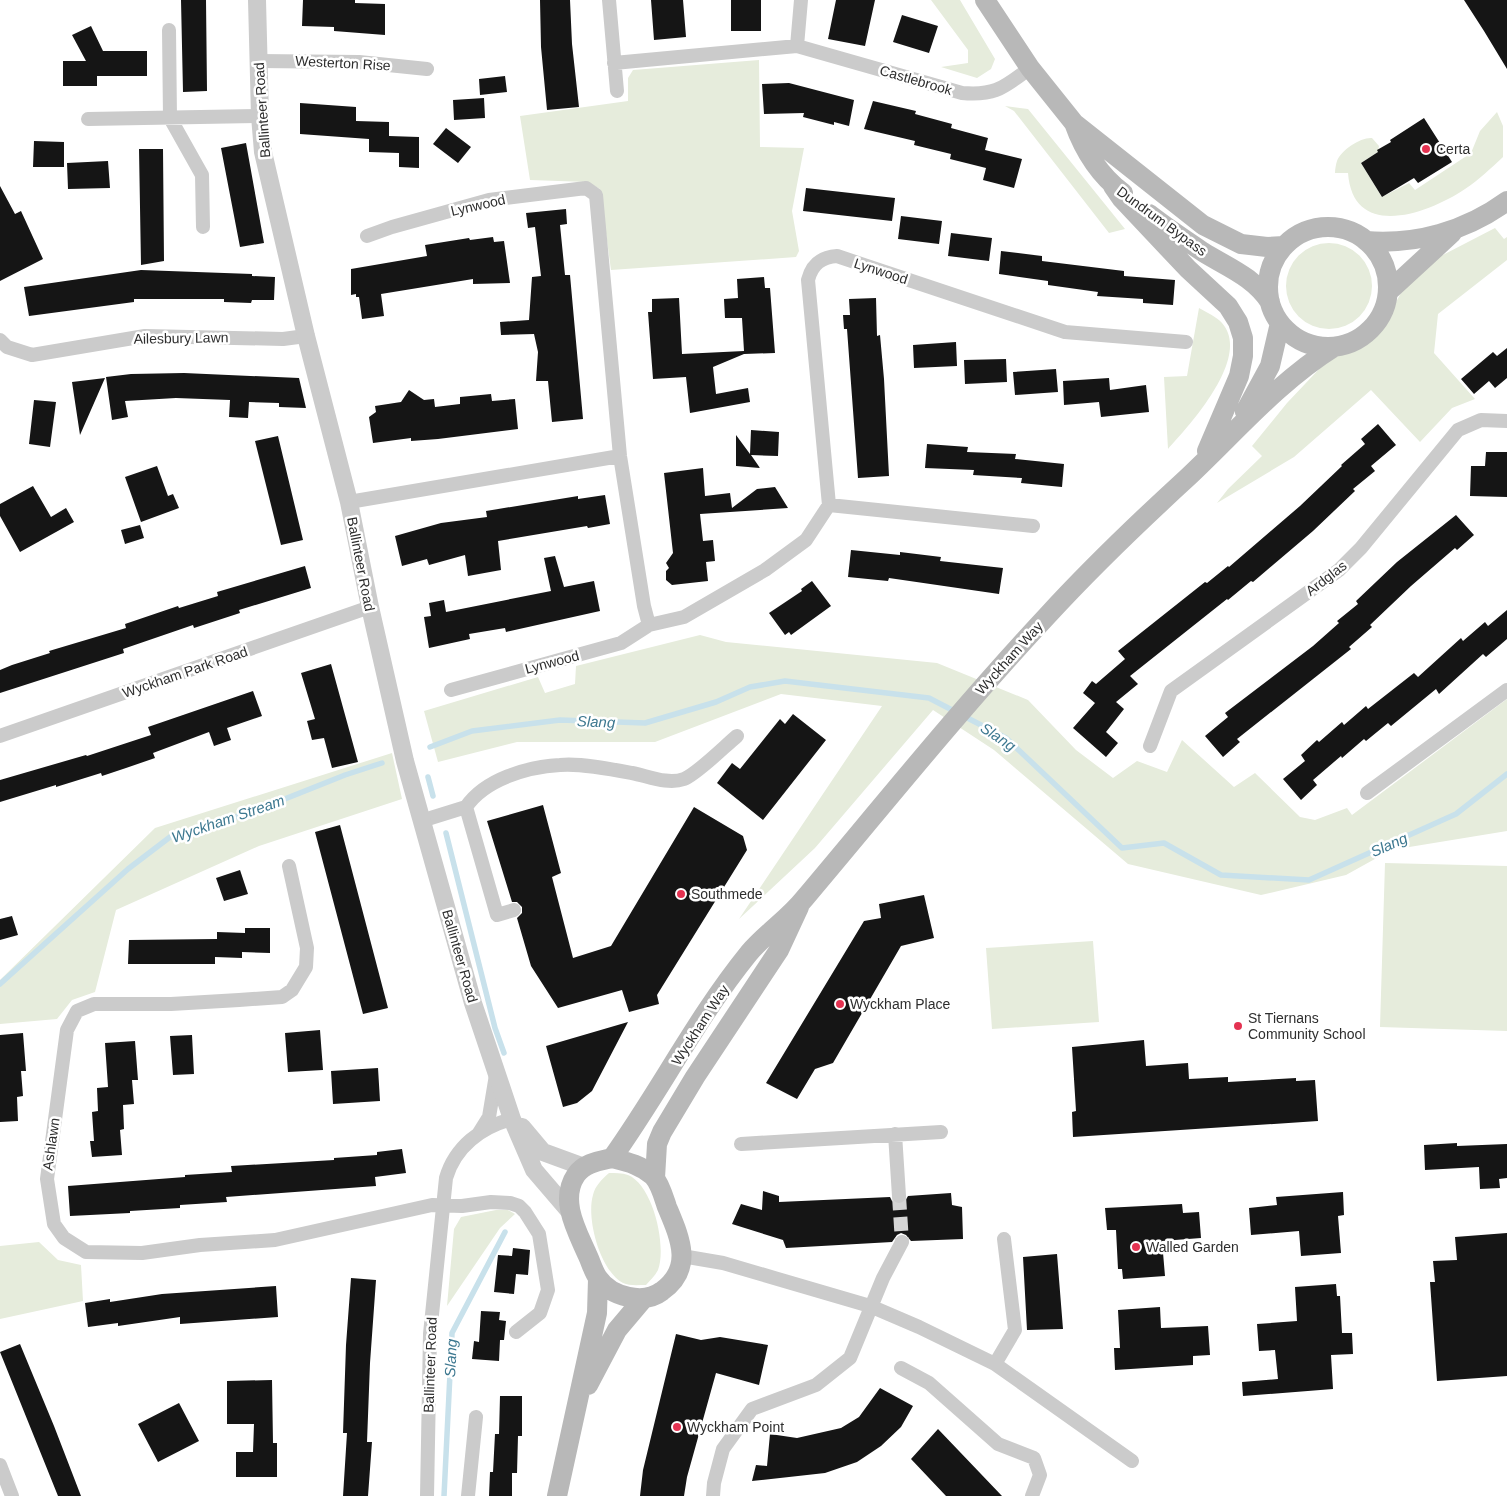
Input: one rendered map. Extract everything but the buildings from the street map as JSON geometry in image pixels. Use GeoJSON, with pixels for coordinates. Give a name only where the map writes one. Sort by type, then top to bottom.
{"type":"FeatureCollection","features":[{"type":"Feature","properties":{"kind":"main road","name":"Dundrum Bypass"},"geometry":{"type":"LineString","coordinates":[[985,0],[1030,68],[1074,123],[1204,225],[1241,244],[1267,247],[1284,246]]}},
{"type":"Feature","properties":{"kind":"main road","name":"Dundrum Bypass"},"geometry":{"type":"LineString","coordinates":[[1074,123],[1082,148],[1113,186],[1166,228],[1250,280],[1262,289],[1270,302]]}},
{"type":"Feature","properties":{"kind":"main road"},"geometry":{"type":"LineString","coordinates":[[1113,186],[1122,199],[1188,269],[1228,306],[1238,322],[1243,338],[1243,356],[1232,397],[1200,466]]}},
{"type":"Feature","properties":{"kind":"main road"},"geometry":{"type":"LineString","coordinates":[[1388,292],[1456,230],[1507,200]]}},
{"type":"Feature","properties":{"kind":"main road"},"geometry":{"type":"LineString","coordinates":[[1366,240],[1382,262],[1387,276],[1388,292],[1379,319],[1367,332],[1352,342],[1334,347],[1315,345],[1298,339],[1280,322],[1270,302],[1269,276],[1273,264],[1284,246],[1299,235],[1325,227],[1343,229],[1366,240],[1392,243],[1456,230]]}},
{"type":"Feature","properties":{"kind":"main road","name":"Wyckham Way"},"geometry":{"type":"LineString","coordinates":[[1235,429],[1270,366],[1280,322]]}},
{"type":"Feature","properties":{"kind":"main road","name":"Wyckham Way"},"geometry":{"type":"LineString","coordinates":[[612,1158],[646,1109],[718,995],[756,946],[773,927],[801,903],[932,745],[1014,652],[1085,575],[1200,466],[1235,429],[1313,360],[1334,347]]}},
{"type":"Feature","properties":{"kind":"main road","name":"Wyckham Way"},"geometry":{"type":"LineString","coordinates":[[654,1178],[657,1144],[662,1132],[695,1077],[779,950],[801,903]]}},
{"type":"Feature","properties":{"kind":"main road"},"geometry":{"type":"LineString","coordinates":[[557,1496],[580,1400],[597,1313],[598,1279],[575,1230],[570,1212],[571,1187],[576,1175],[584,1167],[593,1162],[612,1158],[637,1164],[654,1178],[678,1234],[682,1256],[679,1275],[668,1287],[654,1297],[632,1299],[619,1294],[598,1279]]}},
{"type":"Feature","properties":{"kind":"main road"},"geometry":{"type":"LineString","coordinates":[[580,1400],[617,1330],[644,1298]]}},
{"type":"Feature","properties":{"kind":"street","name":"Ballinteer Road"},"geometry":{"type":"LineString","coordinates":[[257,0],[260,116],[264,152],[306,336],[349,502],[370,607],[404,756],[472,1003],[512,1119],[534,1170],[570,1212]]}},
{"type":"Feature","properties":{"kind":"street"},"geometry":{"type":"LineString","coordinates":[[609,0],[617,91]]}},
{"type":"Feature","properties":{"kind":"street"},"geometry":{"type":"LineString","coordinates":[[798,46],[801,0]]}},
{"type":"Feature","properties":{"kind":"street"},"geometry":{"type":"LineString","coordinates":[[169,30],[170,118],[202,175],[203,227]]}},
{"type":"Feature","properties":{"kind":"street","name":"Castlebrook"},"geometry":{"type":"LineString","coordinates":[[614,63],[798,46],[962,93],[978,95],[996,92],[1030,68]]}},
{"type":"Feature","properties":{"kind":"street","name":"Westerton Rise"},"geometry":{"type":"LineString","coordinates":[[258,61],[340,61],[427,69]]}},
{"type":"Feature","properties":{"kind":"street"},"geometry":{"type":"LineString","coordinates":[[88,119],[260,116]]}},
{"type":"Feature","properties":{"kind":"street","name":"Lynwood"},"geometry":{"type":"LineString","coordinates":[[367,236],[392,227],[489,200],[586,188],[596,195],[620,456],[644,606],[649,625]]}},
{"type":"Feature","properties":{"kind":"street","name":"Lynwood"},"geometry":{"type":"LineString","coordinates":[[451,690],[621,643],[649,625],[684,617],[765,570],[806,540],[829,506],[808,280],[810,270],[827,257],[838,256],[1065,332],[1186,342]]}},
{"type":"Feature","properties":{"kind":"street","name":"Ailesbury Lawn"},"geometry":{"type":"LineString","coordinates":[[0,340],[7,348],[32,355],[145,336],[284,339],[306,336]]}},
{"type":"Feature","properties":{"kind":"street","name":"Ardglas"},"geometry":{"type":"LineString","coordinates":[[1150,746],[1171,691],[1339,570],[1361,548],[1458,430],[1481,420],[1507,421]]}},
{"type":"Feature","properties":{"kind":"street"},"geometry":{"type":"LineString","coordinates":[[349,502],[620,456]]}},
{"type":"Feature","properties":{"kind":"street"},"geometry":{"type":"LineString","coordinates":[[829,506],[1033,526]]}},
{"type":"Feature","properties":{"kind":"street","name":"Wyckham Park Road"},"geometry":{"type":"LineString","coordinates":[[0,736],[370,607]]}},
{"type":"Feature","properties":{"kind":"street"},"geometry":{"type":"LineString","coordinates":[[1367,793],[1507,690]]}},
{"type":"Feature","properties":{"kind":"street"},"geometry":{"type":"LineString","coordinates":[[421,821],[466,807],[474,796],[487,786],[524,770],[561,764],[629,773],[673,782],[686,779],[737,736]]}},
{"type":"Feature","properties":{"kind":"street"},"geometry":{"type":"LineString","coordinates":[[466,807],[497,915],[514,910]]}},
{"type":"Feature","properties":{"kind":"street","name":"Ashlawn"},"geometry":{"type":"LineString","coordinates":[[289,866],[307,948],[306,967],[292,990],[282,997],[172,1004],[94,1004],[77,1011],[67,1030],[47,1179],[54,1224],[64,1238],[86,1252],[142,1253],[200,1245],[275,1240],[427,1206],[462,1206],[491,1202],[510,1203],[519,1206],[525,1212],[539,1234],[548,1290],[540,1313],[516,1332]]}},
{"type":"Feature","properties":{"kind":"street"},"geometry":{"type":"LineString","coordinates":[[479,1133],[488,1116],[496,1074]]}},
{"type":"Feature","properties":{"kind":"street","name":"Ballinteer Road"},"geometry":{"type":"LineString","coordinates":[[427,1496],[430,1334],[443,1205],[449,1167],[463,1147],[479,1133],[512,1119]]}},
{"type":"Feature","properties":{"kind":"street","name":"Ballinteer Road"},"geometry":{"type":"LineString","coordinates":[[512,1119],[524,1129],[543,1152],[584,1167]]}},
{"type":"Feature","properties":{"kind":"street"},"geometry":{"type":"LineString","coordinates":[[741,1144],[941,1132]]}},
{"type":"Feature","properties":{"kind":"street"},"geometry":{"type":"LineString","coordinates":[[895,1134],[899,1196]]}},
{"type":"Feature","properties":{"kind":"street"},"geometry":{"type":"LineString","coordinates":[[995,1364],[1015,1330],[1004,1238]]}},
{"type":"Feature","properties":{"kind":"street"},"geometry":{"type":"LineString","coordinates":[[713,1496],[714,1483],[723,1449],[752,1409],[816,1384],[850,1358],[870,1306],[902,1242]]}},
{"type":"Feature","properties":{"kind":"street"},"geometry":{"type":"LineString","coordinates":[[682,1256],[723,1264],[870,1306],[919,1326],[995,1364],[1132,1462]]}},
{"type":"Feature","properties":{"kind":"street"},"geometry":{"type":"LineString","coordinates":[[901,1368],[930,1383],[998,1444],[1034,1458],[1040,1475],[1032,1496]]}},
{"type":"Feature","properties":{"kind":"street"},"geometry":{"type":"LineString","coordinates":[[468,1496],[476,1417]]}},
{"type":"Feature","properties":{"kind":"street"},"geometry":{"type":"LineString","coordinates":[[0,1465],[12,1496]]}},
{"type":"Feature","properties":{"kind":"green space"},"geometry":{"type":"Polygon","coordinates":[[[931,0],[960,0],[995,59],[991,69],[977,78],[941,67],[968,63],[968,50],[931,0]]]}},
{"type":"Feature","properties":{"kind":"green space"},"geometry":{"type":"Polygon","coordinates":[[[759,60],[760,147],[804,148],[792,211],[799,251],[796,257],[611,270],[600,189],[587,182],[530,180],[520,116],[628,101],[628,78],[633,70],[759,60]]]}},
{"type":"Feature","properties":{"kind":"green space"},"geometry":{"type":"Polygon","coordinates":[[[1005,106],[1028,109],[1125,229],[1109,233],[1014,111],[1005,106]]]}},
{"type":"Feature","properties":{"kind":"green space"},"geometry":{"type":"Polygon","coordinates":[[[1497,112],[1503,126],[1503,157],[1470,185],[1432,207],[1395,216],[1377,215],[1363,208],[1353,194],[1348,173],[1335,173],[1339,157],[1347,149],[1357,142],[1372,138],[1379,146],[1378,152],[1361,163],[1382,197],[1409,183],[1415,190],[1471,153],[1480,131],[1497,112]]]}},
{"type":"Feature","properties":{"kind":"green space"},"geometry":{"type":"Polygon","coordinates":[[[1495,228],[1504,239],[1507,237],[1507,260],[1438,314],[1434,353],[1475,399],[1452,408],[1420,442],[1371,390],[1294,457],[1217,503],[1228,489],[1262,456],[1252,446],[1287,403],[1322,366],[1336,356],[1369,340],[1380,332],[1403,289],[1439,257],[1495,228]]]}},
{"type":"Feature","properties":{"kind":"green space"},"geometry":{"type":"Polygon","coordinates":[[[1329,243],[1346,246],[1360,255],[1369,269],[1372,286],[1369,303],[1360,317],[1346,326],[1329,329],[1312,326],[1298,317],[1289,303],[1286,286],[1289,269],[1298,255],[1312,246],[1329,243]]]}},
{"type":"Feature","properties":{"kind":"green space"},"geometry":{"type":"Polygon","coordinates":[[[1199,308],[1222,323],[1229,337],[1229,354],[1224,371],[1203,408],[1168,449],[1164,377],[1187,376],[1199,308]]]}},
{"type":"Feature","properties":{"kind":"green space"},"geometry":{"type":"Polygon","coordinates":[[[700,635],[726,642],[937,663],[1028,700],[1076,750],[1113,778],[1137,761],[1167,772],[1182,740],[1234,787],[1255,773],[1300,817],[1315,820],[1347,808],[1352,815],[1507,699],[1507,831],[1391,850],[1346,875],[1261,895],[1128,864],[994,750],[933,710],[815,848],[739,919],[882,706],[781,694],[655,742],[517,742],[438,762],[424,711],[538,677],[545,693],[575,684],[576,666],[700,635]]]}},
{"type":"Feature","properties":{"kind":"green space"},"geometry":{"type":"Polygon","coordinates":[[[392,753],[402,799],[259,846],[116,910],[95,992],[72,1000],[57,1019],[0,1024],[0,980],[155,828],[392,753]]]}},
{"type":"Feature","properties":{"kind":"green space"},"geometry":{"type":"Polygon","coordinates":[[[1385,863],[1507,866],[1507,1031],[1380,1027],[1385,863]]]}},
{"type":"Feature","properties":{"kind":"green space"},"geometry":{"type":"Polygon","coordinates":[[[1093,941],[1099,1022],[992,1029],[986,948],[1093,941]]]}},
{"type":"Feature","properties":{"kind":"green space"},"geometry":{"type":"Polygon","coordinates":[[[609,1173],[626,1174],[637,1181],[651,1203],[656,1217],[661,1246],[660,1259],[658,1270],[646,1285],[625,1284],[615,1277],[602,1256],[597,1243],[593,1230],[591,1205],[595,1189],[609,1173]]]}},
{"type":"Feature","properties":{"kind":"green space"},"geometry":{"type":"Polygon","coordinates":[[[496,1210],[508,1210],[515,1214],[500,1228],[447,1306],[454,1229],[461,1217],[496,1210]]]}},
{"type":"Feature","properties":{"kind":"green space"},"geometry":{"type":"Polygon","coordinates":[[[39,1242],[58,1260],[81,1265],[83,1301],[0,1319],[0,1246],[39,1242]]]}},
{"type":"Feature","properties":{"kind":"waterway","name":"Slang"},"geometry":{"type":"LineString","coordinates":[[430,747],[472,731],[560,720],[645,723],[716,702],[750,687],[785,681],[929,698],[1006,738],[1122,848],[1164,843],[1221,875],[1309,880],[1456,814],[1507,774]]}},
{"type":"Feature","properties":{"kind":"waterway","name":"Wyckham Stream"},"geometry":{"type":"LineString","coordinates":[[0,984],[128,869],[170,837],[252,812],[345,775],[382,763]]}},
{"type":"Feature","properties":{"kind":"waterway","name":"Slang"},"geometry":{"type":"LineString","coordinates":[[428,777],[433,796]]}},
{"type":"Feature","properties":{"kind":"waterway","name":"Slang"},"geometry":{"type":"LineString","coordinates":[[446,833],[495,1028],[504,1053]]}},
{"type":"Feature","properties":{"kind":"waterway","name":"Slang"},"geometry":{"type":"LineString","coordinates":[[444,1496],[452,1333],[505,1232]]}},
{"type":"Feature","properties":{"kind":"tunnel"},"geometry":{"type":"LineString","coordinates":[[899,1196],[902,1242]]}},
{"type":"Feature","properties":{"kind":"place","name":"Certa"},"geometry":{"type":"Point","coordinates":[1426,149]}},
{"type":"Feature","properties":{"kind":"place","name":"Southmede"},"geometry":{"type":"Point","coordinates":[681,894]}},
{"type":"Feature","properties":{"kind":"place","name":"Wyckham Place"},"geometry":{"type":"Point","coordinates":[840,1004]}},
{"type":"Feature","properties":{"kind":"place","name":"St Tiernans Community School"},"geometry":{"type":"Point","coordinates":[1238,1026]}},
{"type":"Feature","properties":{"kind":"place","name":"Walled Garden"},"geometry":{"type":"Point","coordinates":[1136,1247]}},
{"type":"Feature","properties":{"kind":"place","name":"Wyckham Point"},"geometry":{"type":"Point","coordinates":[677,1427]}}]}
